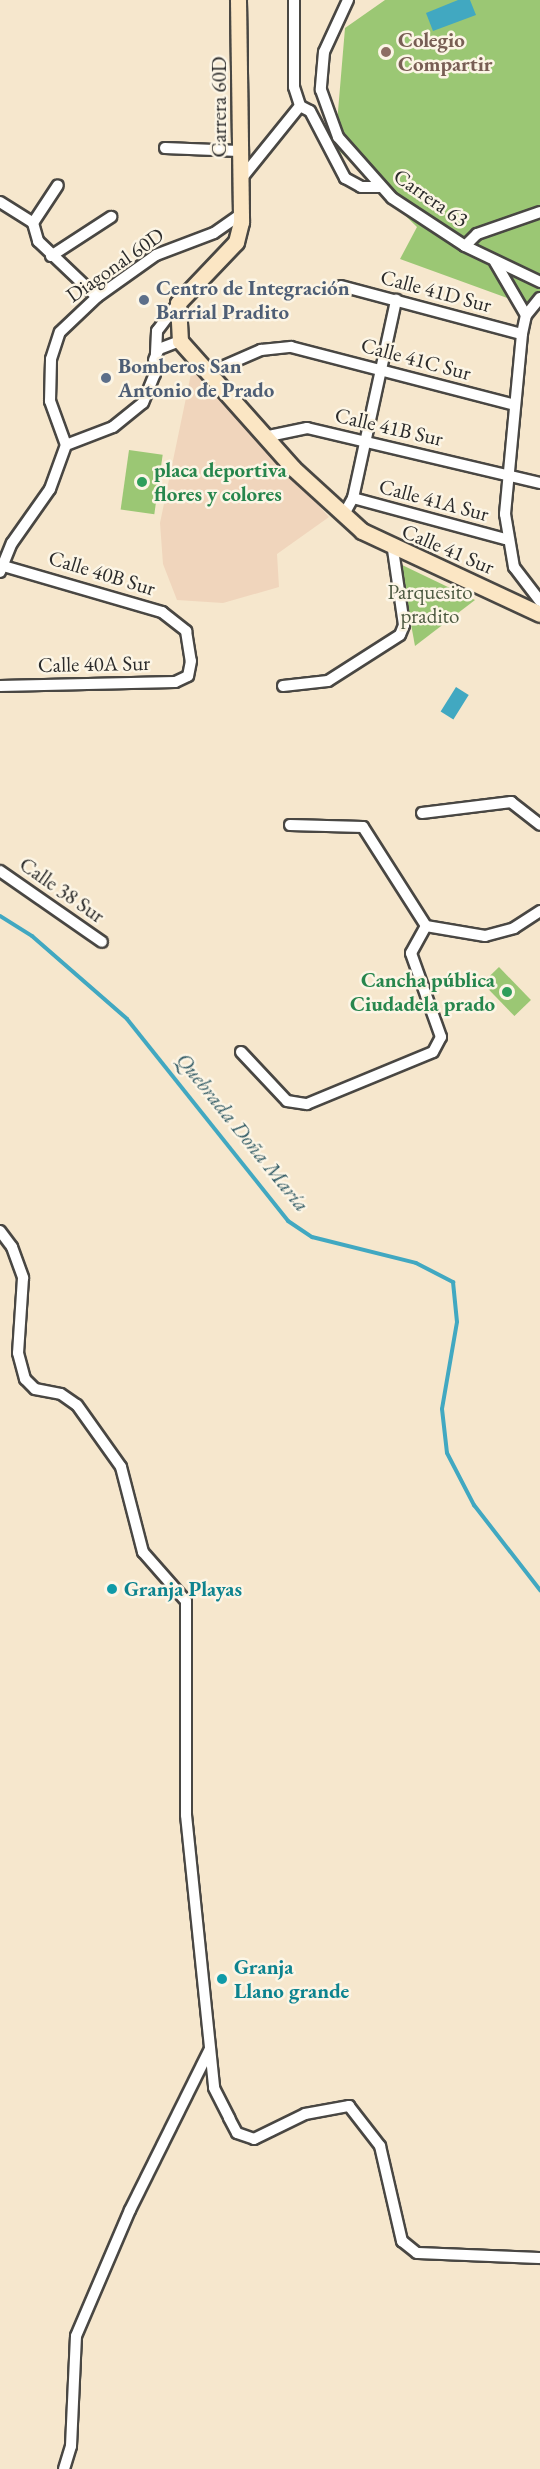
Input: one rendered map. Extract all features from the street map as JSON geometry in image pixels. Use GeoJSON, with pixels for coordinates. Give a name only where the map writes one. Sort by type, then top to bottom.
{"type":"FeatureCollection","features":[{"type":"Feature","properties":{"kind":"main road","name":"Carrera 60D"},"geometry":{"type":"LineString","coordinates":[[178,303],[236,242],[241,214],[242,180],[239,151],[238,0]]}},
{"type":"Feature","properties":{"kind":"main road"},"geometry":{"type":"LineString","coordinates":[[178,303],[180,341]]}},
{"type":"Feature","properties":{"kind":"main road","name":"Calle 41 Sur"},"geometry":{"type":"LineString","coordinates":[[180,341],[264,437],[343,516],[393,550],[540,614]]}},
{"type":"Feature","properties":{"kind":"street"},"geometry":{"type":"LineString","coordinates":[[294,0],[294,87],[300,106],[310,111],[345,178],[361,187],[380,187]]}},
{"type":"Feature","properties":{"kind":"street","name":"Carrera 63"},"geometry":{"type":"LineString","coordinates":[[348,0],[324,52],[321,90],[338,137],[380,187],[465,246],[540,282]]}},
{"type":"Feature","properties":{"kind":"street"},"geometry":{"type":"LineString","coordinates":[[242,180],[300,106]]}},
{"type":"Feature","properties":{"kind":"street"},"geometry":{"type":"LineString","coordinates":[[165,148],[239,151]]}},
{"type":"Feature","properties":{"kind":"street"},"geometry":{"type":"LineString","coordinates":[[33,223],[58,185]]}},
{"type":"Feature","properties":{"kind":"street"},"geometry":{"type":"LineString","coordinates":[[0,202],[33,223],[51,256],[96,297]]}},
{"type":"Feature","properties":{"kind":"street"},"geometry":{"type":"LineString","coordinates":[[465,246],[477,234],[540,212]]}},
{"type":"Feature","properties":{"kind":"street","name":"Diagonal 60D"},"geometry":{"type":"LineString","coordinates":[[66,445],[50,401],[54,345],[60,332],[96,297],[167,248],[214,233],[241,214]]}},
{"type":"Feature","properties":{"kind":"street"},"geometry":{"type":"LineString","coordinates":[[51,256],[111,217]]}},
{"type":"Feature","properties":{"kind":"street"},"geometry":{"type":"LineString","coordinates":[[495,262],[526,315]]}},
{"type":"Feature","properties":{"kind":"street","name":"Calle 41D Sur"},"geometry":{"type":"LineString","coordinates":[[341,285],[522,333]]}},
{"type":"Feature","properties":{"kind":"street"},"geometry":{"type":"LineString","coordinates":[[540,298],[526,315],[522,333],[512,404],[506,474],[505,539],[514,567],[540,602]]}},
{"type":"Feature","properties":{"kind":"street"},"geometry":{"type":"LineString","coordinates":[[343,516],[353,498],[396,300]]}},
{"type":"Feature","properties":{"kind":"street"},"geometry":{"type":"LineString","coordinates":[[1,568],[12,543],[50,489],[66,445],[132,415],[151,387],[157,331],[178,303]]}},
{"type":"Feature","properties":{"kind":"street"},"geometry":{"type":"LineString","coordinates":[[154,360],[159,349],[180,341]]}},
{"type":"Feature","properties":{"kind":"street","name":"Calle 41C Sur"},"geometry":{"type":"LineString","coordinates":[[208,373],[278,346],[381,368],[512,404]]}},
{"type":"Feature","properties":{"kind":"street","name":"Calle 41B Sur"},"geometry":{"type":"LineString","coordinates":[[264,437],[307,428],[540,483]]}},
{"type":"Feature","properties":{"kind":"street","name":"Calle 41A Sur"},"geometry":{"type":"LineString","coordinates":[[353,498],[505,539]]}},
{"type":"Feature","properties":{"kind":"street"},"geometry":{"type":"LineString","coordinates":[[283,686],[328,681],[400,635],[404,625],[393,550]]}},
{"type":"Feature","properties":{"kind":"street","name":"Calle 40B Sur"},"geometry":{"type":"LineString","coordinates":[[1,568],[138,600],[186,632],[188,676]]}},
{"type":"Feature","properties":{"kind":"street","name":"Calle 40A Sur"},"geometry":{"type":"LineString","coordinates":[[0,686],[175,682],[188,676]]}},
{"type":"Feature","properties":{"kind":"street"},"geometry":{"type":"LineString","coordinates":[[422,813],[511,802],[540,825]]}},
{"type":"Feature","properties":{"kind":"street"},"geometry":{"type":"LineString","coordinates":[[290,825],[363,826],[426,926],[485,936],[514,928],[540,911]]}},
{"type":"Feature","properties":{"kind":"street","name":"Calle 38 Sur"},"geometry":{"type":"LineString","coordinates":[[0,871],[102,942]]}},
{"type":"Feature","properties":{"kind":"street"},"geometry":{"type":"LineString","coordinates":[[242,1052],[287,1101],[307,1104],[433,1052],[441,1037],[411,953],[426,926]]}},
{"type":"Feature","properties":{"kind":"street"},"geometry":{"type":"LineString","coordinates":[[0,1231],[12,1247],[23,1278],[18,1353],[26,1379],[35,1389],[61,1394],[77,1406],[115,1458],[143,1552],[186,1601],[186,1815],[207,1978],[214,2088],[237,2133],[265,2136],[338,2104],[357,2111],[380,2146],[395,2227],[417,2253],[540,2258]]}},
{"type":"Feature","properties":{"kind":"street"},"geometry":{"type":"LineString","coordinates":[[64,2469],[71,2446],[76,2336],[130,2210],[210,2051]]}},
{"type":"Feature","properties":{"kind":"shaded area"},"geometry":{"type":"Polygon","coordinates":[[[192,369],[329,517],[277,554],[279,587],[223,603],[177,600],[163,564],[160,523],[192,369]]]}},
{"type":"Feature","properties":{"kind":"green space"},"geometry":{"type":"Polygon","coordinates":[[[385,0],[540,0],[540,310],[400,259],[417,227],[335,147],[345,28],[385,0]]]}},
{"type":"Feature","properties":{"kind":"green space","name":"placa deportiva flores y colores"},"geometry":{"type":"Polygon","coordinates":[[[129,450],[163,455],[154,514],[121,509],[129,450]]]}},
{"type":"Feature","properties":{"kind":"green space","name":"Parquesito pradito"},"geometry":{"type":"Polygon","coordinates":[[[400,564],[475,600],[415,646],[400,564]]]}},
{"type":"Feature","properties":{"kind":"green space","name":"Cancha pública Ciudadela prado"},"geometry":{"type":"Polygon","coordinates":[[[499,967],[531,1000],[514,1016],[482,983],[499,967]]]}},
{"type":"Feature","properties":{"kind":"water"},"geometry":{"type":"Polygon","coordinates":[[[458,0],[470,0],[476,15],[433,31],[426,13],[458,0]]]}},
{"type":"Feature","properties":{"kind":"water"},"geometry":{"type":"Polygon","coordinates":[[[456,687],[469,695],[453,720],[441,712],[456,687]]]}},
{"type":"Feature","properties":{"kind":"waterway","name":"Quebrada Doña María"},"geometry":{"type":"LineString","coordinates":[[0,916],[32,936],[127,1019],[288,1221],[312,1237],[416,1263],[453,1282],[457,1322],[442,1409],[447,1453],[474,1505],[540,1590]]}},
{"type":"Feature","properties":{"kind":"place","name":"Colegio Compartir"},"geometry":{"type":"Point","coordinates":[386,52]}},
{"type":"Feature","properties":{"kind":"place","name":"Centro de Integración Barrial Pradito"},"geometry":{"type":"Point","coordinates":[144,300]}},
{"type":"Feature","properties":{"kind":"place","name":"Bomberos San Antonio de Prado"},"geometry":{"type":"Point","coordinates":[106,378]}},
{"type":"Feature","properties":{"kind":"place","name":"placa deportiva flores y colores"},"geometry":{"type":"Point","coordinates":[142,482]}},
{"type":"Feature","properties":{"kind":"place","name":"Cancha pública Ciudadela prado"},"geometry":{"type":"Point","coordinates":[507,992]}},
{"type":"Feature","properties":{"kind":"place","name":"Granja Playas"},"geometry":{"type":"Point","coordinates":[112,1589]}},
{"type":"Feature","properties":{"kind":"place","name":"Granja Llano grande"},"geometry":{"type":"Point","coordinates":[222,1979]}}]}
